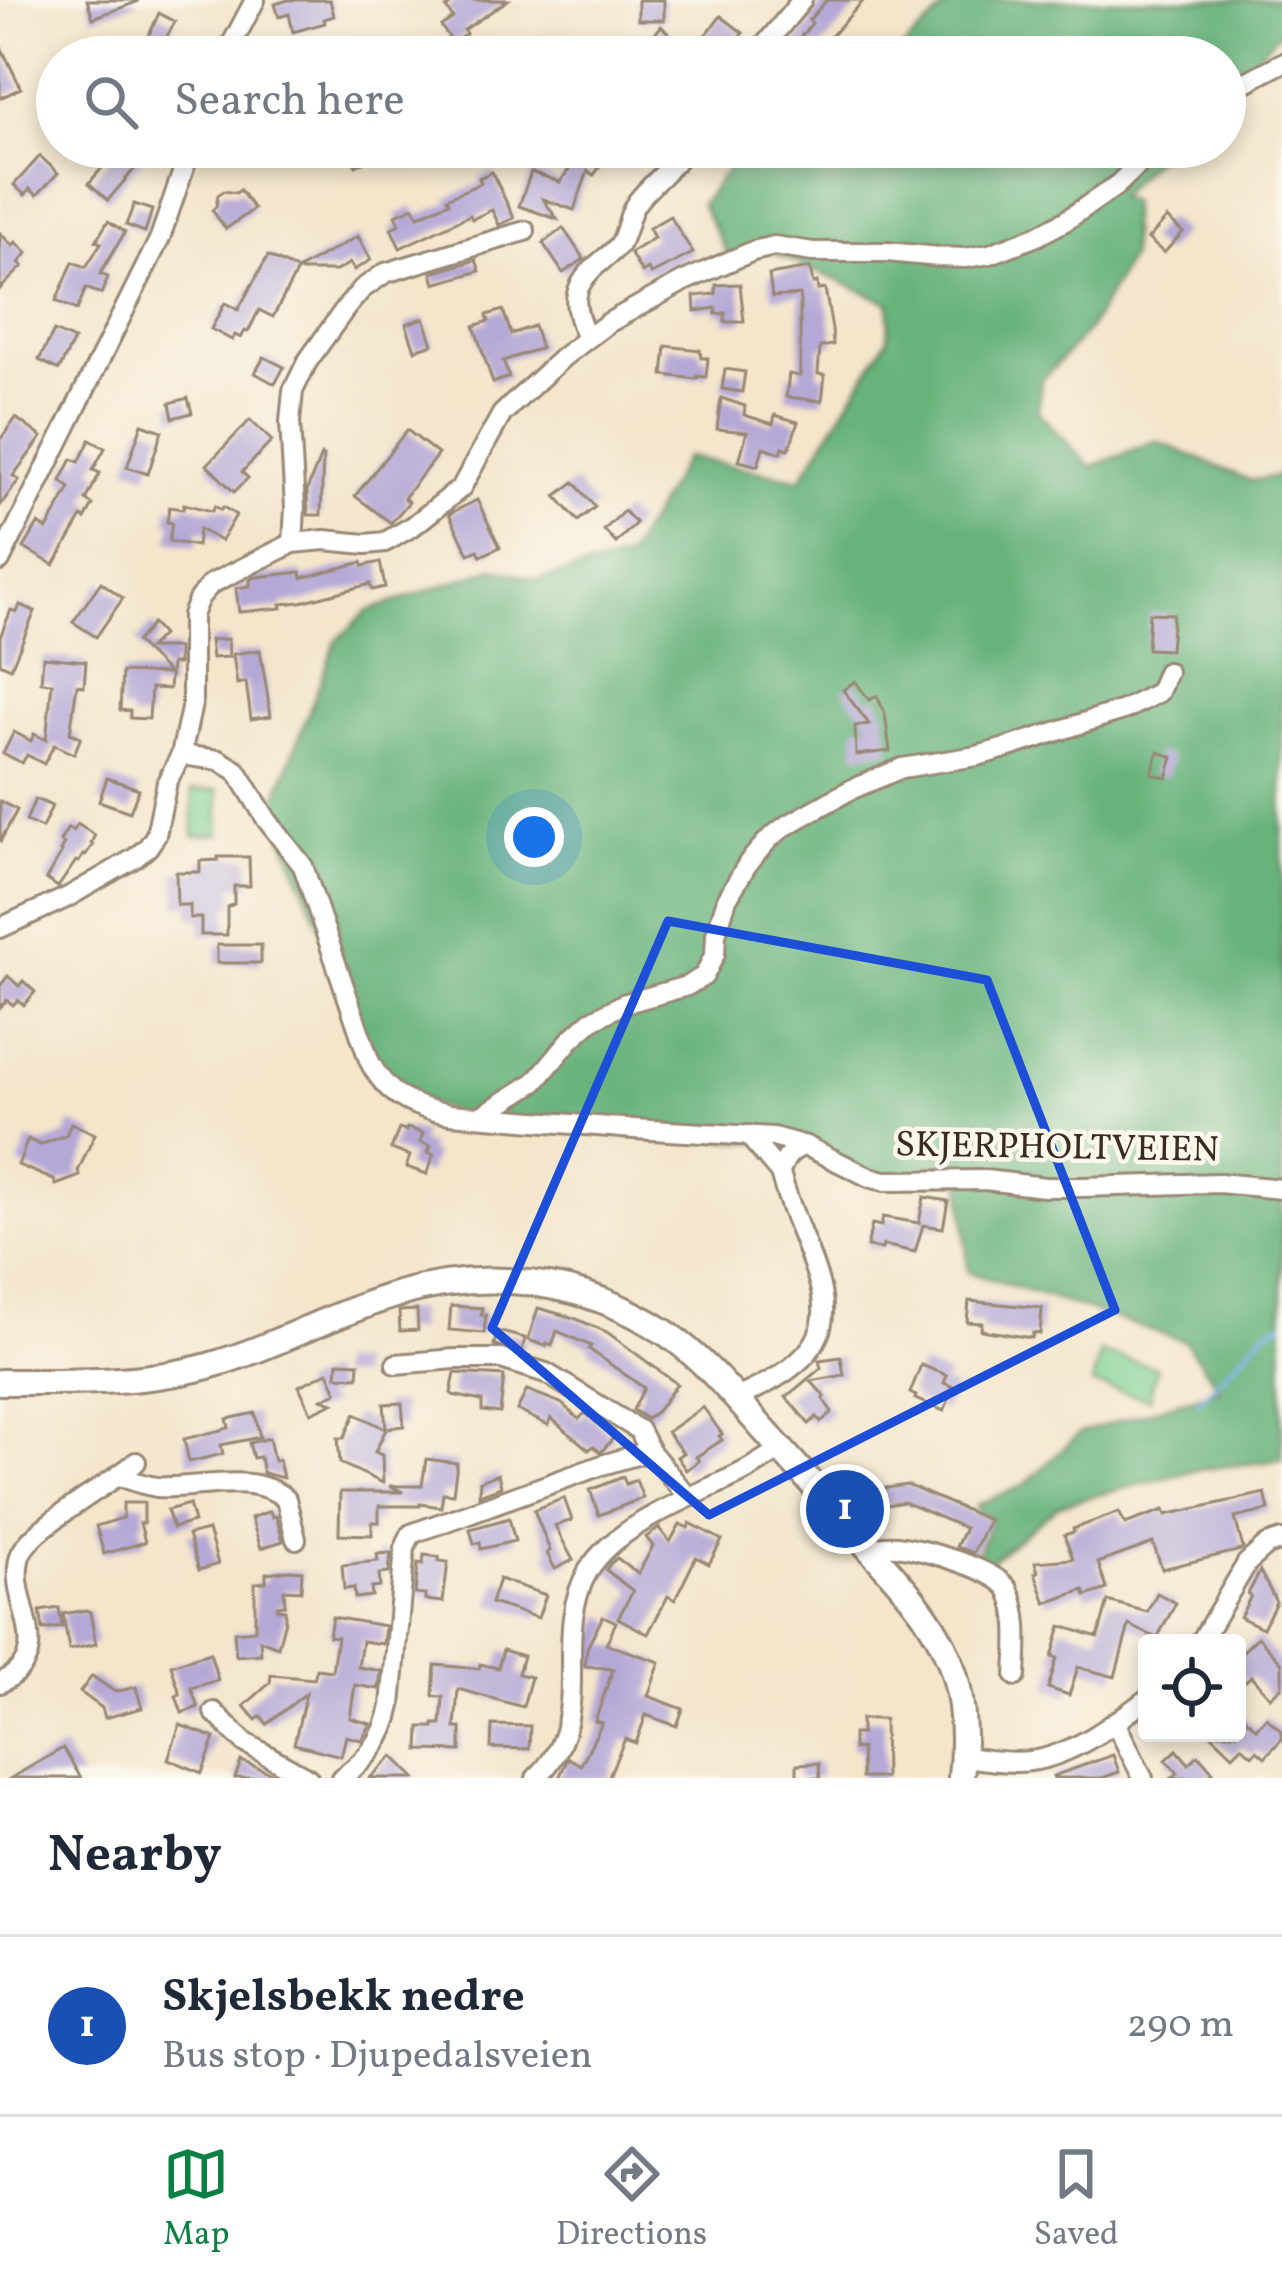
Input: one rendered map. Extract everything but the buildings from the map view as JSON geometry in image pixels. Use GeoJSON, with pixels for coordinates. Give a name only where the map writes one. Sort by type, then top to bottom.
{"type":"FeatureCollection","features":[{"type":"Feature","properties":{"kind":"street"},"geometry":{"type":"LineString","coordinates":[[236,36],[255,0]]}},
{"type":"Feature","properties":{"kind":"street"},"geometry":{"type":"LineString","coordinates":[[772,36],[802,0]]}},
{"type":"Feature","properties":{"kind":"street"},"geometry":{"type":"LineString","coordinates":[[1246,82],[1282,63]]}},
{"type":"Feature","properties":{"kind":"street"},"geometry":{"type":"LineString","coordinates":[[0,561],[160,238],[184,168]]}},
{"type":"Feature","properties":{"kind":"street"},"geometry":{"type":"LineString","coordinates":[[587,338],[575,303],[579,285],[618,246],[634,206],[672,168]]}},
{"type":"Feature","properties":{"kind":"street"},"geometry":{"type":"LineString","coordinates":[[0,928],[68,897],[135,858],[156,835],[192,704],[191,615],[211,584],[292,543],[386,542],[412,526],[466,482],[502,414],[563,356],[630,309],[684,280],[765,247],[952,258],[990,254],[1065,221],[1135,168]]}},
{"type":"Feature","properties":{"kind":"street"},"geometry":{"type":"LineString","coordinates":[[292,543],[292,392],[345,309],[385,273],[525,231]]}},
{"type":"Feature","properties":{"kind":"street"},"geometry":{"type":"LineString","coordinates":[[481,1116],[536,1082],[591,1021],[623,1004],[687,986],[704,976],[715,954],[727,899],[759,849],[784,827],[902,768],[1006,748],[1145,701],[1159,692],[1167,672]]}},
{"type":"Feature","properties":{"kind":"street","name":"SKJERPHOLTVEIEN"},"geometry":{"type":"LineString","coordinates":[[181,755],[220,760],[237,771],[303,866],[361,1042],[382,1083],[420,1107],[634,1130],[773,1137],[806,1146],[885,1181],[985,1180],[1082,1187],[1219,1183],[1282,1189]]}},
{"type":"Feature","properties":{"kind":"street"},"geometry":{"type":"LineString","coordinates":[[736,1398],[762,1387],[812,1348],[822,1330],[823,1309],[818,1279],[781,1173],[748,1136]]}},
{"type":"Feature","properties":{"kind":"street"},"geometry":{"type":"LineString","coordinates":[[781,1173],[788,1155],[806,1146]]}},
{"type":"Feature","properties":{"kind":"street"},"geometry":{"type":"LineString","coordinates":[[0,1382],[105,1379],[204,1368],[394,1295],[440,1284],[491,1279],[563,1288],[616,1307],[665,1333],[703,1364],[926,1614],[944,1644],[958,1683],[962,1767],[1035,1761],[1074,1746],[1138,1705]]}},
{"type":"Feature","properties":{"kind":"street"},"geometry":{"type":"LineString","coordinates":[[397,1364],[501,1358],[568,1384],[638,1430],[687,1496]]}},
{"type":"Feature","properties":{"kind":"street"},"geometry":{"type":"LineString","coordinates":[[536,1778],[562,1747],[566,1733],[574,1613],[588,1571],[615,1542],[687,1496],[781,1449]]}},
{"type":"Feature","properties":{"kind":"street"},"geometry":{"type":"LineString","coordinates":[[341,1778],[372,1752],[386,1730],[405,1548],[411,1534],[650,1451]]}},
{"type":"Feature","properties":{"kind":"street"},"geometry":{"type":"LineString","coordinates":[[0,1683],[16,1673],[28,1656],[19,1576],[25,1546],[136,1462]]}},
{"type":"Feature","properties":{"kind":"street"},"geometry":{"type":"LineString","coordinates":[[120,1476],[154,1486],[268,1487],[286,1499],[296,1539]]}},
{"type":"Feature","properties":{"kind":"street"},"geometry":{"type":"LineString","coordinates":[[1205,1634],[1247,1563],[1267,1545],[1282,1540]]}},
{"type":"Feature","properties":{"kind":"street"},"geometry":{"type":"LineString","coordinates":[[868,1548],[919,1550],[1004,1584],[1018,1631],[1016,1676]]}},
{"type":"Feature","properties":{"kind":"street"},"geometry":{"type":"LineString","coordinates":[[214,1712],[244,1742],[308,1778]]}},
{"type":"Feature","properties":{"kind":"street"},"geometry":{"type":"LineString","coordinates":[[1115,1722],[1143,1778]]}},
{"type":"Feature","properties":{"kind":"highlighted area"},"geometry":{"type":"Polygon","coordinates":[[[668,921],[987,980],[1115,1310],[709,1515],[492,1328],[668,921]]]}},
{"type":"Feature","properties":{"kind":"green space"},"geometry":{"type":"Polygon","coordinates":[[[954,0],[1282,0],[1282,30],[1246,67],[1246,36],[916,36],[954,0]]]}},
{"type":"Feature","properties":{"kind":"green space"},"geometry":{"type":"Polygon","coordinates":[[[728,168],[1145,168],[1117,197],[1130,201],[1130,257],[1088,330],[1041,381],[1038,412],[1091,467],[1157,441],[1251,481],[1282,475],[1282,1460],[1196,1470],[1059,1505],[988,1563],[976,1558],[992,1518],[977,1511],[976,1505],[1023,1486],[1080,1433],[1220,1389],[1185,1341],[968,1272],[962,1180],[896,1183],[803,1147],[468,1117],[387,1089],[272,809],[336,641],[368,611],[494,568],[537,580],[627,558],[686,457],[801,479],[888,338],[890,303],[760,247],[730,259],[701,204],[728,168]]]}},
{"type":"Feature","properties":{"kind":"green space"},"geometry":{"type":"Polygon","coordinates":[[[218,790],[220,834],[194,836],[192,791],[218,790]]]}},
{"type":"Feature","properties":{"kind":"green space"},"geometry":{"type":"Polygon","coordinates":[[[1100,1353],[1157,1367],[1149,1399],[1092,1384],[1100,1353]]]}},
{"type":"Feature","properties":{"kind":"waterway"},"geometry":{"type":"LineString","coordinates":[[1198,1402],[1268,1329],[1282,1323]]}},
{"type":"Feature","properties":{"kind":"place","name":"Skjelsbekk nedre"},"geometry":{"type":"Point","coordinates":[845,1509]}}]}
